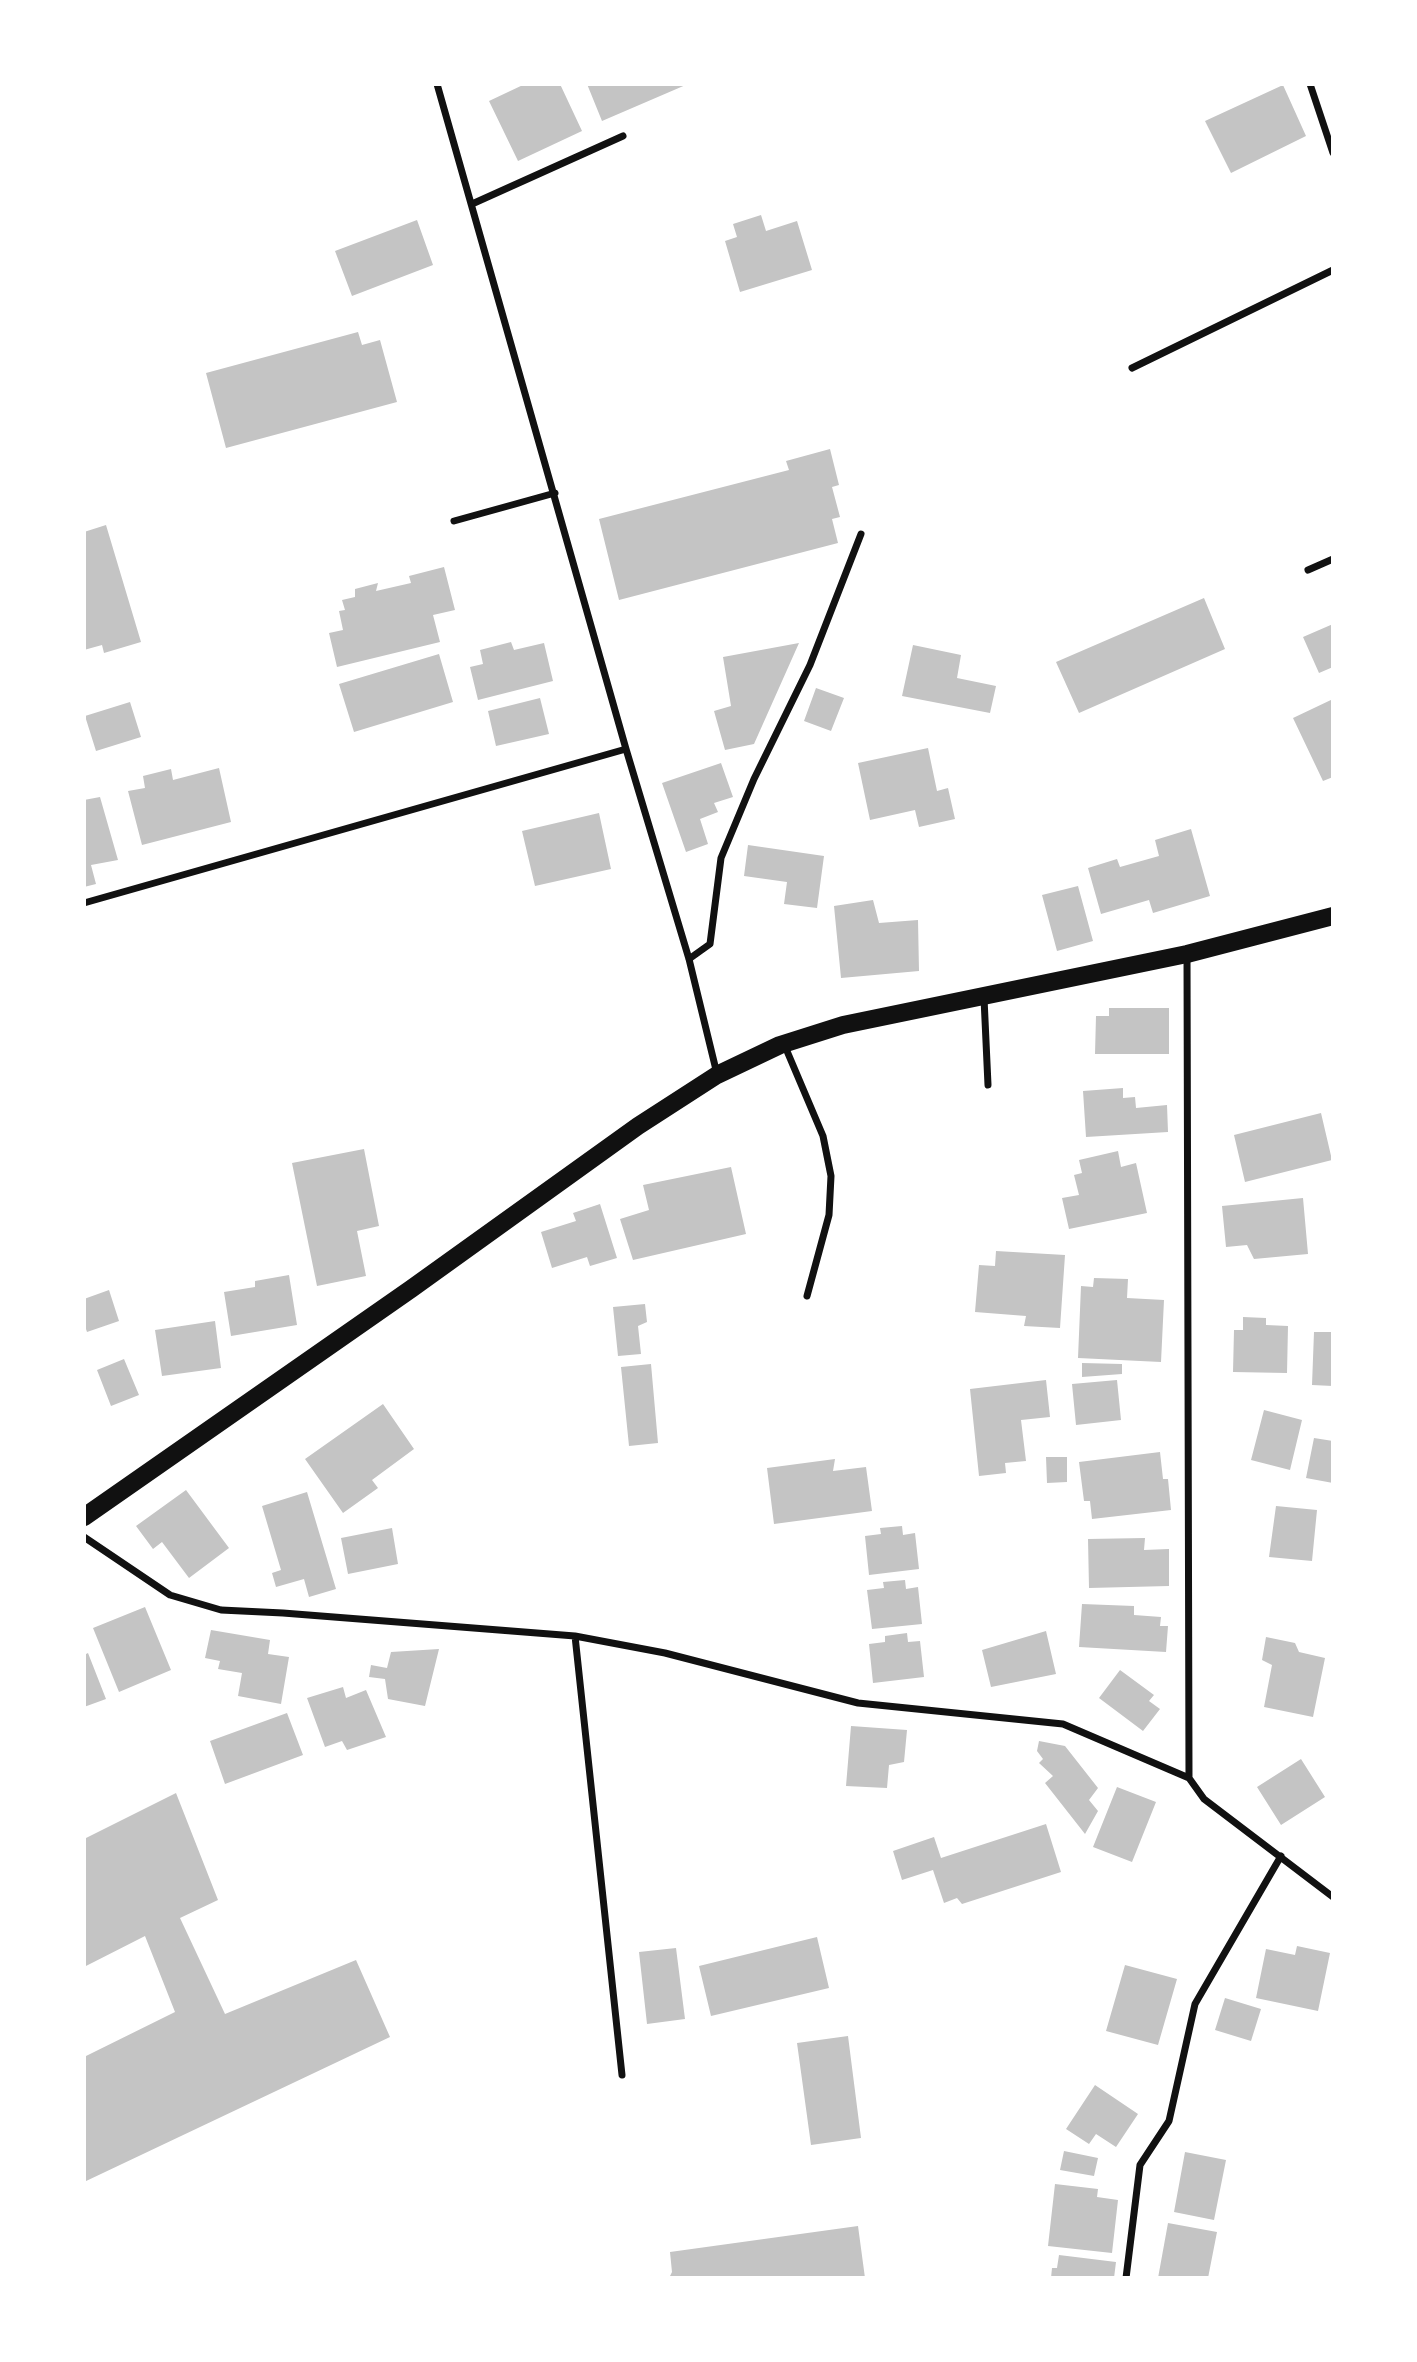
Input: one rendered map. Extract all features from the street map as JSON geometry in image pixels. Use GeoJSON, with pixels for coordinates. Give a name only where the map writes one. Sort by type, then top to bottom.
{"type":"FeatureCollection","features":[{"type":"Feature","properties":{"kind":"main road"},"geometry":{"type":"LineString","coordinates":[[84,1517],[411,1289],[638,1126],[717,1074],[784,1044],[843,1025],[1187,954],[1333,916]]}},
{"type":"Feature","properties":{"kind":"street"},"geometry":{"type":"LineString","coordinates":[[437,84],[626,749],[689,959],[717,1074]]}},
{"type":"Feature","properties":{"kind":"street"},"geometry":{"type":"LineString","coordinates":[[1310,84],[1333,153]]}},
{"type":"Feature","properties":{"kind":"street"},"geometry":{"type":"LineString","coordinates":[[472,204],[623,136]]}},
{"type":"Feature","properties":{"kind":"street"},"geometry":{"type":"LineString","coordinates":[[1132,368],[1333,270]]}},
{"type":"Feature","properties":{"kind":"street"},"geometry":{"type":"LineString","coordinates":[[454,521],[555,493]]}},
{"type":"Feature","properties":{"kind":"street"},"geometry":{"type":"LineString","coordinates":[[689,959],[710,944],[721,858],[754,779],[810,665],[861,534]]}},
{"type":"Feature","properties":{"kind":"street"},"geometry":{"type":"LineString","coordinates":[[1308,570],[1333,559]]}},
{"type":"Feature","properties":{"kind":"street"},"geometry":{"type":"LineString","coordinates":[[84,903],[626,749]]}},
{"type":"Feature","properties":{"kind":"street"},"geometry":{"type":"LineString","coordinates":[[1187,954],[1189,1778]]}},
{"type":"Feature","properties":{"kind":"street"},"geometry":{"type":"LineString","coordinates":[[984,996],[988,1085]]}},
{"type":"Feature","properties":{"kind":"street"},"geometry":{"type":"LineString","coordinates":[[784,1044],[823,1136],[831,1176],[829,1215],[807,1296]]}},
{"type":"Feature","properties":{"kind":"street"},"geometry":{"type":"LineString","coordinates":[[84,1537],[170,1595],[221,1610],[575,1636],[665,1653],[859,1703],[1063,1724],[1189,1778],[1204,1799],[1333,1897]]}},
{"type":"Feature","properties":{"kind":"street"},"geometry":{"type":"LineString","coordinates":[[575,1636],[622,2075]]}},
{"type":"Feature","properties":{"kind":"street"},"geometry":{"type":"LineString","coordinates":[[1126,2278],[1140,2165],[1169,2121],[1195,2004],[1281,1856]]}},
{"type":"Feature","properties":{"kind":"building"},"geometry":{"type":"Polygon","coordinates":[[[525,84],[560,84],[582,131],[518,161],[489,101],[525,84]]]}},
{"type":"Feature","properties":{"kind":"building"},"geometry":{"type":"Polygon","coordinates":[[[587,84],[688,84],[602,121],[587,84]]]}},
{"type":"Feature","properties":{"kind":"building"},"geometry":{"type":"Polygon","coordinates":[[[1283,85],[1306,136],[1231,173],[1205,121],[1283,85]]]}},
{"type":"Feature","properties":{"kind":"building"},"geometry":{"type":"Polygon","coordinates":[[[761,215],[766,231],[797,221],[812,270],[740,292],[725,241],[737,237],[733,224],[761,215]]]}},
{"type":"Feature","properties":{"kind":"building"},"geometry":{"type":"Polygon","coordinates":[[[417,220],[433,265],[352,296],[335,251],[417,220]]]}},
{"type":"Feature","properties":{"kind":"building"},"geometry":{"type":"Polygon","coordinates":[[[358,332],[362,345],[380,340],[397,402],[226,448],[206,373],[358,332]]]}},
{"type":"Feature","properties":{"kind":"building"},"geometry":{"type":"Polygon","coordinates":[[[830,449],[839,485],[832,487],[840,517],[832,519],[838,543],[619,600],[599,519],[789,470],[786,461],[830,449]]]}},
{"type":"Feature","properties":{"kind":"building"},"geometry":{"type":"Polygon","coordinates":[[[106,525],[141,642],[104,653],[102,645],[84,650],[84,532],[106,525]]]}},
{"type":"Feature","properties":{"kind":"building"},"geometry":{"type":"Polygon","coordinates":[[[444,567],[455,610],[433,615],[440,642],[337,667],[329,633],[343,630],[339,611],[345,610],[342,600],[355,597],[355,589],[378,583],[376,591],[411,583],[409,576],[444,567]]]}},
{"type":"Feature","properties":{"kind":"building"},"geometry":{"type":"Polygon","coordinates":[[[1204,598],[1225,649],[1079,713],[1056,662],[1204,598]]]}},
{"type":"Feature","properties":{"kind":"building"},"geometry":{"type":"Polygon","coordinates":[[[1333,624],[1333,667],[1319,673],[1303,637],[1333,624]]]}},
{"type":"Feature","properties":{"kind":"building"},"geometry":{"type":"Polygon","coordinates":[[[511,642],[514,650],[544,643],[553,681],[478,700],[470,667],[483,664],[480,650],[511,642]]]}},
{"type":"Feature","properties":{"kind":"building"},"geometry":{"type":"Polygon","coordinates":[[[799,643],[754,744],[725,750],[714,711],[731,706],[723,657],[799,643]]]}},
{"type":"Feature","properties":{"kind":"building"},"geometry":{"type":"Polygon","coordinates":[[[913,645],[961,655],[957,678],[996,686],[990,713],[902,696],[913,645]]]}},
{"type":"Feature","properties":{"kind":"building"},"geometry":{"type":"Polygon","coordinates":[[[439,654],[453,702],[354,732],[339,684],[439,654]]]}},
{"type":"Feature","properties":{"kind":"building"},"geometry":{"type":"Polygon","coordinates":[[[816,688],[844,698],[831,731],[804,721],[816,688]]]}},
{"type":"Feature","properties":{"kind":"building"},"geometry":{"type":"Polygon","coordinates":[[[540,698],[549,734],[496,746],[488,711],[540,698]]]}},
{"type":"Feature","properties":{"kind":"building"},"geometry":{"type":"Polygon","coordinates":[[[1333,699],[1333,777],[1323,781],[1293,718],[1333,699]]]}},
{"type":"Feature","properties":{"kind":"building"},"geometry":{"type":"Polygon","coordinates":[[[130,702],[141,737],[96,751],[85,716],[130,702]]]}},
{"type":"Feature","properties":{"kind":"building"},"geometry":{"type":"Polygon","coordinates":[[[928,748],[937,791],[948,788],[955,819],[919,827],[915,810],[870,820],[858,763],[928,748]]]}},
{"type":"Feature","properties":{"kind":"building"},"geometry":{"type":"Polygon","coordinates":[[[721,763],[733,797],[714,803],[718,812],[700,819],[708,844],[686,852],[662,783],[721,763]]]}},
{"type":"Feature","properties":{"kind":"building"},"geometry":{"type":"Polygon","coordinates":[[[219,768],[231,822],[142,845],[128,791],[145,788],[143,776],[171,769],[173,780],[219,768]]]}},
{"type":"Feature","properties":{"kind":"building"},"geometry":{"type":"Polygon","coordinates":[[[100,797],[118,860],[91,865],[96,884],[84,887],[84,800],[100,797]]]}},
{"type":"Feature","properties":{"kind":"building"},"geometry":{"type":"Polygon","coordinates":[[[599,813],[611,869],[535,886],[522,831],[599,813]]]}},
{"type":"Feature","properties":{"kind":"building"},"geometry":{"type":"Polygon","coordinates":[[[1191,829],[1210,896],[1153,913],[1149,900],[1101,914],[1088,868],[1117,859],[1120,867],[1159,856],[1155,840],[1191,829]]]}},
{"type":"Feature","properties":{"kind":"building"},"geometry":{"type":"Polygon","coordinates":[[[748,845],[824,856],[817,908],[784,904],[787,882],[744,876],[748,845]]]}},
{"type":"Feature","properties":{"kind":"building"},"geometry":{"type":"Polygon","coordinates":[[[1078,886],[1093,941],[1057,951],[1042,895],[1078,886]]]}},
{"type":"Feature","properties":{"kind":"building"},"geometry":{"type":"Polygon","coordinates":[[[873,900],[879,923],[918,920],[919,971],[841,978],[834,906],[873,900]]]}},
{"type":"Feature","properties":{"kind":"building"},"geometry":{"type":"Polygon","coordinates":[[[1109,1008],[1169,1008],[1169,1054],[1095,1054],[1096,1016],[1109,1016],[1109,1008]]]}},
{"type":"Feature","properties":{"kind":"building"},"geometry":{"type":"Polygon","coordinates":[[[1123,1088],[1123,1098],[1135,1097],[1136,1108],[1167,1105],[1168,1132],[1086,1137],[1083,1091],[1123,1088]]]}},
{"type":"Feature","properties":{"kind":"building"},"geometry":{"type":"Polygon","coordinates":[[[1321,1113],[1332,1160],[1245,1182],[1234,1135],[1321,1113]]]}},
{"type":"Feature","properties":{"kind":"building"},"geometry":{"type":"Polygon","coordinates":[[[364,1149],[379,1226],[357,1231],[366,1276],[317,1286],[292,1163],[364,1149]]]}},
{"type":"Feature","properties":{"kind":"building"},"geometry":{"type":"Polygon","coordinates":[[[1118,1151],[1121,1167],[1136,1163],[1147,1213],[1069,1229],[1062,1198],[1079,1195],[1074,1175],[1082,1173],[1079,1160],[1118,1151]]]}},
{"type":"Feature","properties":{"kind":"building"},"geometry":{"type":"Polygon","coordinates":[[[731,1167],[746,1234],[633,1260],[620,1219],[649,1210],[643,1185],[731,1167]]]}},
{"type":"Feature","properties":{"kind":"building"},"geometry":{"type":"Polygon","coordinates":[[[1303,1198],[1308,1254],[1254,1259],[1247,1245],[1226,1247],[1222,1206],[1303,1198]]]}},
{"type":"Feature","properties":{"kind":"building"},"geometry":{"type":"Polygon","coordinates":[[[600,1204],[617,1258],[590,1266],[587,1257],[552,1268],[541,1232],[576,1221],[573,1213],[600,1204]]]}},
{"type":"Feature","properties":{"kind":"building"},"geometry":{"type":"Polygon","coordinates":[[[996,1251],[1065,1255],[1060,1328],[1024,1326],[1026,1316],[975,1312],[979,1265],[995,1266],[996,1251]]]}},
{"type":"Feature","properties":{"kind":"building"},"geometry":{"type":"Polygon","coordinates":[[[289,1275],[297,1325],[231,1336],[224,1292],[255,1287],[255,1281],[289,1275]]]}},
{"type":"Feature","properties":{"kind":"building"},"geometry":{"type":"Polygon","coordinates":[[[1094,1278],[1128,1279],[1127,1298],[1164,1300],[1161,1362],[1078,1358],[1081,1286],[1093,1287],[1094,1278]]]}},
{"type":"Feature","properties":{"kind":"building"},"geometry":{"type":"Polygon","coordinates":[[[109,1290],[119,1321],[87,1332],[84,1323],[84,1299],[109,1290]]]}},
{"type":"Feature","properties":{"kind":"building"},"geometry":{"type":"Polygon","coordinates":[[[645,1304],[647,1322],[638,1326],[641,1354],[618,1356],[613,1307],[645,1304]]]}},
{"type":"Feature","properties":{"kind":"building"},"geometry":{"type":"Polygon","coordinates":[[[1243,1317],[1266,1318],[1266,1325],[1288,1326],[1287,1373],[1233,1372],[1234,1330],[1243,1330],[1243,1317]]]}},
{"type":"Feature","properties":{"kind":"building"},"geometry":{"type":"Polygon","coordinates":[[[215,1321],[221,1368],[162,1376],[155,1330],[215,1321]]]}},
{"type":"Feature","properties":{"kind":"building"},"geometry":{"type":"Polygon","coordinates":[[[1314,1332],[1333,1332],[1333,1386],[1312,1385],[1314,1332]]]}},
{"type":"Feature","properties":{"kind":"building"},"geometry":{"type":"Polygon","coordinates":[[[124,1359],[139,1395],[111,1406],[97,1370],[124,1359]]]}},
{"type":"Feature","properties":{"kind":"building"},"geometry":{"type":"Polygon","coordinates":[[[1082,1363],[1122,1364],[1122,1374],[1082,1377],[1082,1363]]]}},
{"type":"Feature","properties":{"kind":"building"},"geometry":{"type":"Polygon","coordinates":[[[651,1364],[658,1443],[629,1446],[621,1367],[651,1364]]]}},
{"type":"Feature","properties":{"kind":"building"},"geometry":{"type":"Polygon","coordinates":[[[1046,1380],[1050,1417],[1021,1420],[1026,1461],[1005,1463],[1006,1473],[979,1476],[970,1389],[1046,1380]]]}},
{"type":"Feature","properties":{"kind":"building"},"geometry":{"type":"Polygon","coordinates":[[[1117,1380],[1121,1420],[1076,1425],[1072,1384],[1117,1380]]]}},
{"type":"Feature","properties":{"kind":"building"},"geometry":{"type":"Polygon","coordinates":[[[383,1404],[414,1449],[372,1480],[378,1488],[343,1513],[305,1459],[383,1404]]]}},
{"type":"Feature","properties":{"kind":"building"},"geometry":{"type":"Polygon","coordinates":[[[1264,1410],[1302,1420],[1290,1470],[1251,1460],[1264,1410]]]}},
{"type":"Feature","properties":{"kind":"building"},"geometry":{"type":"Polygon","coordinates":[[[1314,1438],[1333,1441],[1333,1483],[1306,1478],[1314,1438]]]}},
{"type":"Feature","properties":{"kind":"building"},"geometry":{"type":"Polygon","coordinates":[[[1160,1452],[1163,1479],[1168,1479],[1171,1510],[1092,1519],[1090,1501],[1084,1501],[1079,1462],[1160,1452]]]}},
{"type":"Feature","properties":{"kind":"building"},"geometry":{"type":"Polygon","coordinates":[[[1046,1457],[1067,1457],[1067,1482],[1047,1483],[1046,1457]]]}},
{"type":"Feature","properties":{"kind":"building"},"geometry":{"type":"Polygon","coordinates":[[[835,1459],[833,1471],[866,1467],[872,1511],[774,1524],[767,1468],[835,1459]]]}},
{"type":"Feature","properties":{"kind":"building"},"geometry":{"type":"Polygon","coordinates":[[[186,1490],[229,1548],[189,1578],[162,1542],[153,1549],[136,1526],[186,1490]]]}},
{"type":"Feature","properties":{"kind":"building"},"geometry":{"type":"Polygon","coordinates":[[[307,1492],[336,1589],[309,1597],[304,1579],[276,1587],[272,1573],[281,1570],[262,1506],[307,1492]]]}},
{"type":"Feature","properties":{"kind":"building"},"geometry":{"type":"Polygon","coordinates":[[[1276,1506],[1317,1510],[1312,1561],[1269,1557],[1276,1506]]]}},
{"type":"Feature","properties":{"kind":"building"},"geometry":{"type":"Polygon","coordinates":[[[902,1526],[903,1535],[915,1533],[919,1569],[869,1575],[865,1536],[881,1534],[880,1528],[902,1526]]]}},
{"type":"Feature","properties":{"kind":"building"},"geometry":{"type":"Polygon","coordinates":[[[392,1528],[398,1564],[348,1574],[341,1538],[392,1528]]]}},
{"type":"Feature","properties":{"kind":"building"},"geometry":{"type":"Polygon","coordinates":[[[1145,1538],[1144,1550],[1169,1549],[1169,1586],[1089,1588],[1088,1539],[1145,1538]]]}},
{"type":"Feature","properties":{"kind":"building"},"geometry":{"type":"Polygon","coordinates":[[[905,1580],[906,1589],[918,1587],[922,1624],[872,1629],[867,1590],[884,1588],[883,1582],[905,1580]]]}},
{"type":"Feature","properties":{"kind":"building"},"geometry":{"type":"Polygon","coordinates":[[[1082,1604],[1134,1606],[1134,1615],[1161,1617],[1160,1626],[1168,1626],[1166,1652],[1079,1647],[1082,1604]]]}},
{"type":"Feature","properties":{"kind":"building"},"geometry":{"type":"Polygon","coordinates":[[[145,1607],[171,1670],[119,1692],[93,1628],[145,1607]]]}},
{"type":"Feature","properties":{"kind":"building"},"geometry":{"type":"Polygon","coordinates":[[[211,1630],[270,1640],[268,1654],[289,1657],[281,1704],[238,1696],[242,1673],[218,1669],[220,1661],[205,1658],[211,1630]]]}},
{"type":"Feature","properties":{"kind":"building"},"geometry":{"type":"Polygon","coordinates":[[[1046,1631],[1056,1674],[991,1687],[982,1650],[1046,1631]]]}},
{"type":"Feature","properties":{"kind":"building"},"geometry":{"type":"Polygon","coordinates":[[[907,1633],[908,1642],[920,1641],[924,1677],[873,1683],[869,1644],[885,1642],[885,1636],[907,1633]]]}},
{"type":"Feature","properties":{"kind":"building"},"geometry":{"type":"Polygon","coordinates":[[[1266,1637],[1295,1643],[1299,1652],[1325,1658],[1313,1717],[1264,1707],[1272,1665],[1262,1660],[1266,1637]]]}},
{"type":"Feature","properties":{"kind":"building"},"geometry":{"type":"Polygon","coordinates":[[[439,1649],[425,1706],[388,1699],[385,1679],[369,1677],[371,1665],[387,1668],[391,1652],[439,1649]]]}},
{"type":"Feature","properties":{"kind":"building"},"geometry":{"type":"Polygon","coordinates":[[[88,1653],[106,1699],[84,1707],[84,1655],[88,1653]]]}},
{"type":"Feature","properties":{"kind":"building"},"geometry":{"type":"Polygon","coordinates":[[[1120,1670],[1154,1695],[1149,1701],[1160,1709],[1143,1731],[1099,1698],[1120,1670]]]}},
{"type":"Feature","properties":{"kind":"building"},"geometry":{"type":"Polygon","coordinates":[[[343,1687],[346,1698],[366,1690],[386,1737],[347,1750],[342,1741],[325,1747],[307,1698],[343,1687]]]}},
{"type":"Feature","properties":{"kind":"building"},"geometry":{"type":"Polygon","coordinates":[[[287,1713],[303,1755],[225,1784],[210,1741],[287,1713]]]}},
{"type":"Feature","properties":{"kind":"building"},"geometry":{"type":"Polygon","coordinates":[[[851,1726],[907,1730],[904,1762],[889,1765],[887,1788],[846,1786],[851,1726]]]}},
{"type":"Feature","properties":{"kind":"building"},"geometry":{"type":"Polygon","coordinates":[[[1039,1741],[1065,1746],[1098,1788],[1089,1800],[1098,1811],[1085,1834],[1045,1783],[1053,1776],[1039,1763],[1043,1759],[1037,1751],[1039,1741]]]}},
{"type":"Feature","properties":{"kind":"building"},"geometry":{"type":"Polygon","coordinates":[[[1301,1759],[1325,1797],[1281,1825],[1257,1787],[1301,1759]]]}},
{"type":"Feature","properties":{"kind":"building"},"geometry":{"type":"Polygon","coordinates":[[[1117,1787],[1156,1802],[1132,1862],[1093,1847],[1117,1787]]]}},
{"type":"Feature","properties":{"kind":"building"},"geometry":{"type":"Polygon","coordinates":[[[176,1793],[218,1900],[180,1918],[225,2014],[356,1960],[390,2037],[84,2182],[84,2057],[175,2012],[145,1936],[84,1967],[84,1839],[176,1793]]]}},
{"type":"Feature","properties":{"kind":"building"},"geometry":{"type":"Polygon","coordinates":[[[1046,1824],[1061,1872],[962,1904],[957,1898],[944,1903],[933,1870],[902,1880],[893,1851],[934,1837],[941,1858],[1046,1824]]]}},
{"type":"Feature","properties":{"kind":"building"},"geometry":{"type":"Polygon","coordinates":[[[817,1937],[829,1988],[711,2016],[699,1966],[817,1937]]]}},
{"type":"Feature","properties":{"kind":"building"},"geometry":{"type":"Polygon","coordinates":[[[1297,1946],[1330,1953],[1318,2011],[1256,1998],[1266,1949],[1295,1955],[1297,1946]]]}},
{"type":"Feature","properties":{"kind":"building"},"geometry":{"type":"Polygon","coordinates":[[[676,1948],[685,2019],[647,2024],[639,1952],[676,1948]]]}},
{"type":"Feature","properties":{"kind":"building"},"geometry":{"type":"Polygon","coordinates":[[[1125,1965],[1177,1979],[1158,2045],[1106,2031],[1125,1965]]]}},
{"type":"Feature","properties":{"kind":"building"},"geometry":{"type":"Polygon","coordinates":[[[1225,1998],[1261,2009],[1251,2041],[1215,2030],[1225,1998]]]}},
{"type":"Feature","properties":{"kind":"building"},"geometry":{"type":"Polygon","coordinates":[[[848,2036],[861,2138],[811,2145],[797,2043],[848,2036]]]}},
{"type":"Feature","properties":{"kind":"building"},"geometry":{"type":"Polygon","coordinates":[[[1095,2085],[1138,2114],[1116,2147],[1096,2134],[1089,2144],[1066,2129],[1095,2085]]]}},
{"type":"Feature","properties":{"kind":"building"},"geometry":{"type":"Polygon","coordinates":[[[1064,2151],[1098,2158],[1094,2176],[1060,2170],[1064,2151]]]}},
{"type":"Feature","properties":{"kind":"building"},"geometry":{"type":"Polygon","coordinates":[[[1185,2152],[1226,2160],[1214,2220],[1174,2212],[1185,2152]]]}},
{"type":"Feature","properties":{"kind":"building"},"geometry":{"type":"Polygon","coordinates":[[[1055,2184],[1098,2189],[1097,2197],[1118,2200],[1112,2253],[1048,2246],[1055,2184]]]}},
{"type":"Feature","properties":{"kind":"building"},"geometry":{"type":"Polygon","coordinates":[[[1168,2223],[1217,2232],[1208,2278],[1158,2278],[1168,2223]]]}},
{"type":"Feature","properties":{"kind":"building"},"geometry":{"type":"Polygon","coordinates":[[[858,2226],[865,2278],[669,2278],[672,2272],[670,2252],[858,2226]]]}},
{"type":"Feature","properties":{"kind":"building"},"geometry":{"type":"Polygon","coordinates":[[[1059,2255],[1116,2262],[1114,2278],[1051,2278],[1052,2268],[1057,2268],[1059,2255]]]}}]}
